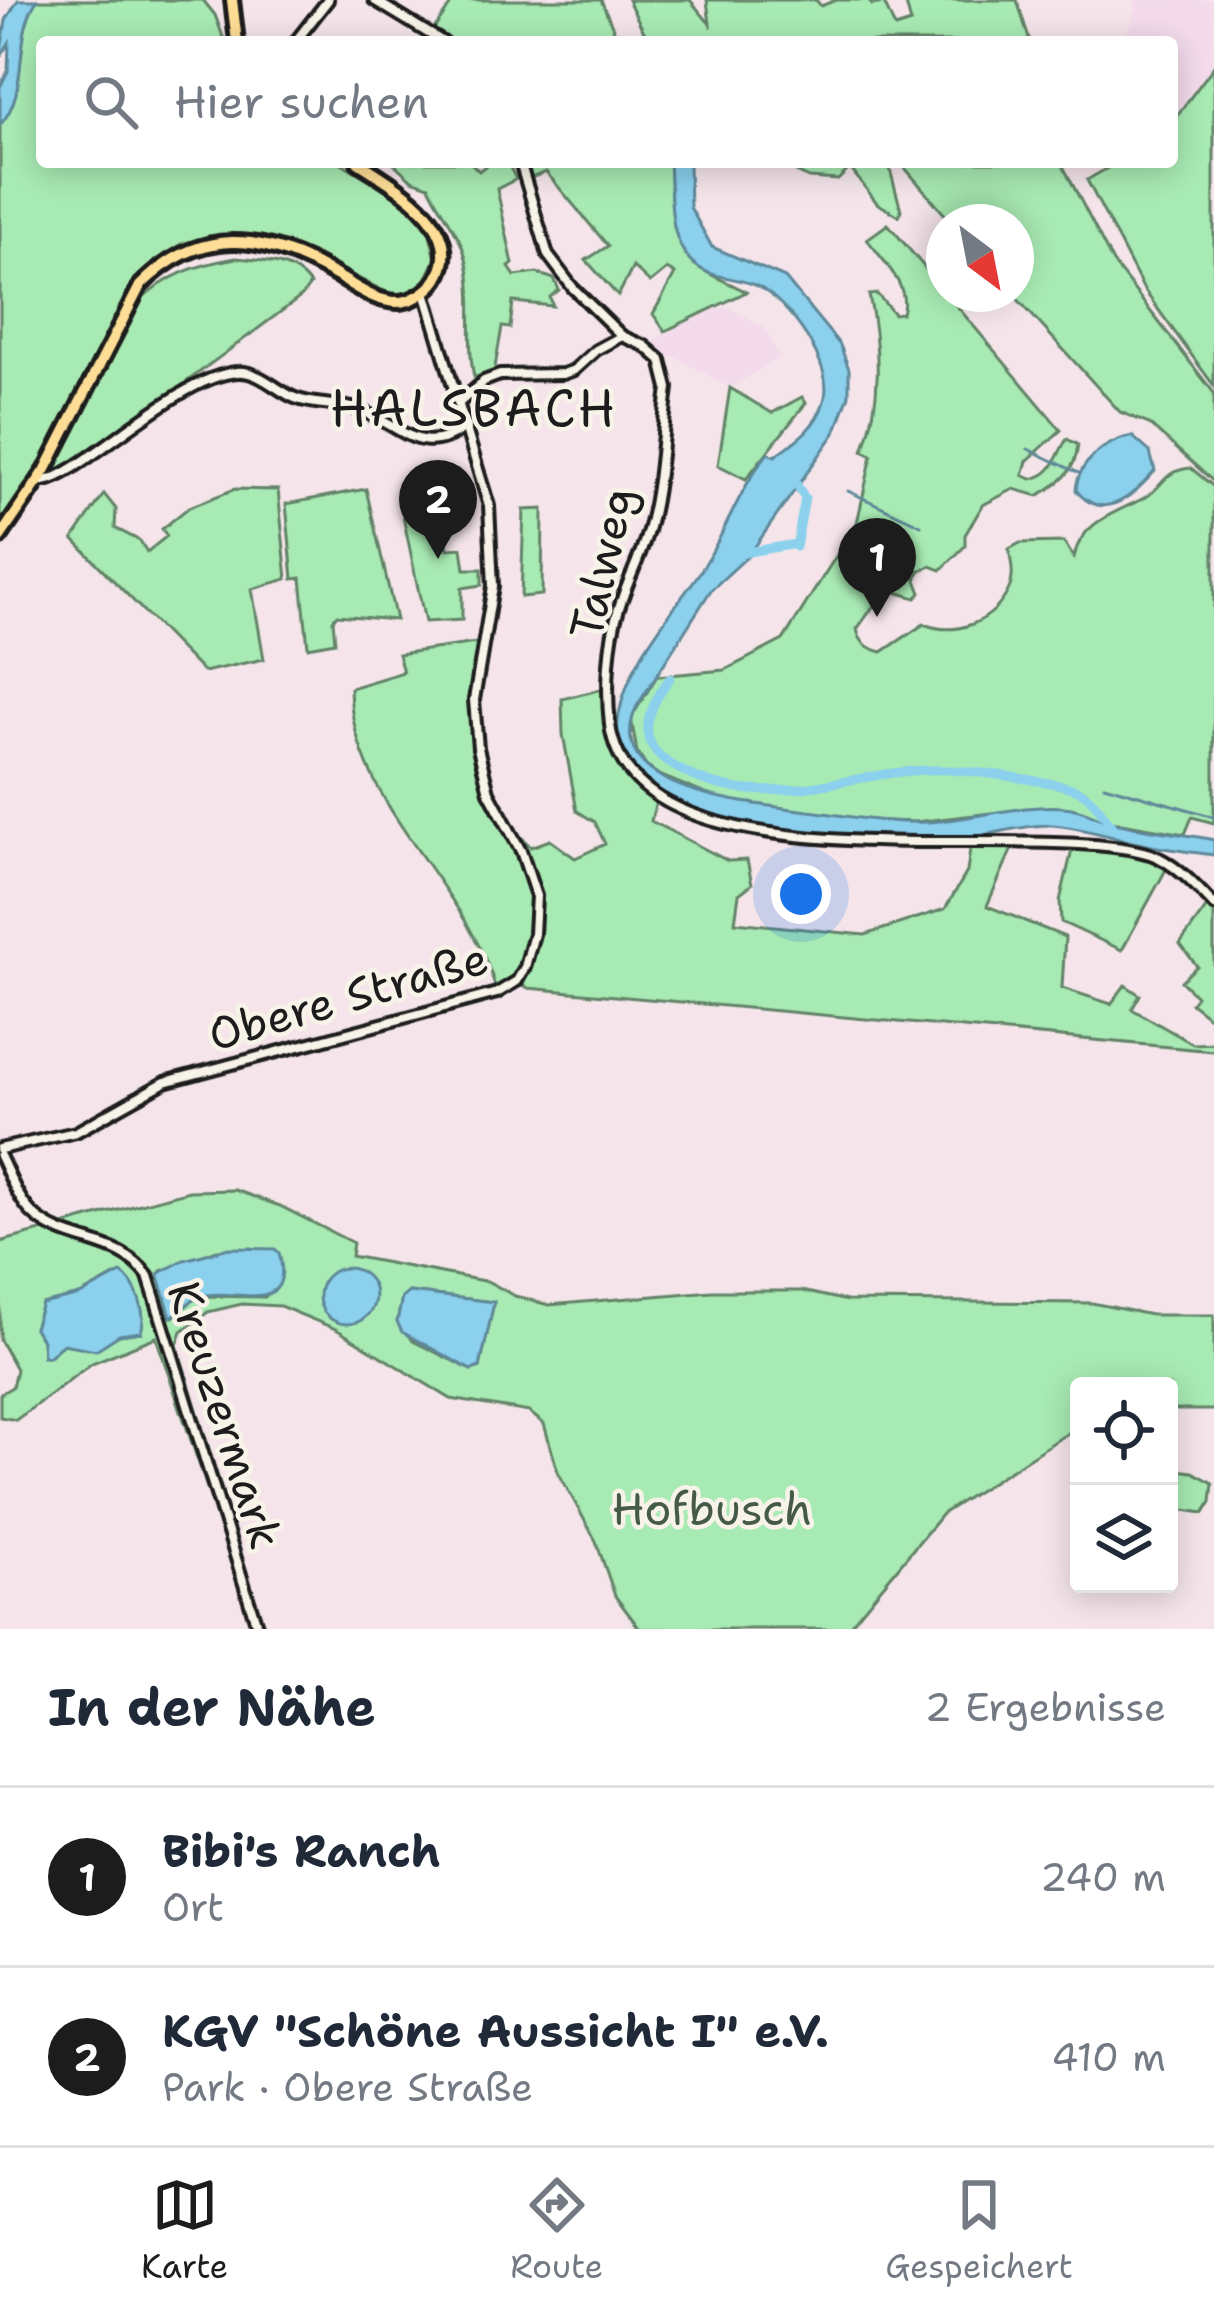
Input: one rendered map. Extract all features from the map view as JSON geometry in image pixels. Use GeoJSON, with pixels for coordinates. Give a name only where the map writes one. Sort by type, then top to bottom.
{"type":"FeatureCollection","features":[{"type":"Feature","properties":{"kind":"main road"},"geometry":{"type":"LineString","coordinates":[[232,0],[236,36]]}},
{"type":"Feature","properties":{"kind":"main road"},"geometry":{"type":"LineString","coordinates":[[0,537],[39,481],[140,286],[184,251],[216,242],[252,242],[293,252],[372,296],[405,302],[425,292],[442,266],[438,232],[407,194],[367,168]]}},
{"type":"Feature","properties":{"kind":"street"},"geometry":{"type":"LineString","coordinates":[[300,36],[328,0]]}},
{"type":"Feature","properties":{"kind":"street"},"geometry":{"type":"LineString","coordinates":[[374,0],[433,36]]}},
{"type":"Feature","properties":{"kind":"street","name":"Talweg"},"geometry":{"type":"LineString","coordinates":[[522,168],[548,254],[573,288],[622,336],[662,360],[668,388],[651,520],[618,610],[610,678],[615,748],[636,780],[684,814],[734,829],[863,841],[1126,849],[1162,860],[1214,904]]}},
{"type":"Feature","properties":{"kind":"street","name":"Obere Straße"},"geometry":{"type":"LineString","coordinates":[[0,1153],[76,1132],[165,1082],[497,993],[520,977],[534,934],[536,896],[521,851],[489,792],[478,748],[474,700],[493,586],[489,506],[425,292]]}},
{"type":"Feature","properties":{"kind":"street"},"geometry":{"type":"LineString","coordinates":[[460,402],[500,375],[574,370],[596,350],[622,336]]}},
{"type":"Feature","properties":{"kind":"street"},"geometry":{"type":"LineString","coordinates":[[39,481],[51,482],[74,468],[172,397],[236,372],[255,375],[296,398],[357,409],[410,439],[442,440],[467,426]]}},
{"type":"Feature","properties":{"kind":"street","name":"Kreuzermark"},"geometry":{"type":"LineString","coordinates":[[0,1153],[29,1211],[51,1228],[111,1246],[137,1261],[148,1276],[258,1629]]}},
{"type":"Feature","properties":{"kind":"shaded area"},"geometry":{"type":"Polygon","coordinates":[[[1133,0],[1214,0],[1214,66],[1178,114],[1178,36],[1128,36],[1136,7],[1133,0]]]}},
{"type":"Feature","properties":{"kind":"shaded area"},"geometry":{"type":"Polygon","coordinates":[[[729,307],[764,327],[780,357],[730,388],[675,357],[657,356],[645,346],[707,310],[729,307]]]}},
{"type":"Feature","properties":{"kind":"green space"},"geometry":{"type":"Polygon","coordinates":[[[37,0],[203,0],[223,36],[36,36],[36,168],[350,168],[410,205],[428,227],[436,259],[424,283],[392,295],[302,250],[253,237],[209,236],[181,244],[142,276],[33,480],[0,526],[0,125],[15,96],[29,15],[37,0]]]}},
{"type":"Feature","properties":{"kind":"green space"},"geometry":{"type":"Polygon","coordinates":[[[454,0],[601,0],[616,36],[445,36],[434,29],[454,0]]]}},
{"type":"Feature","properties":{"kind":"green space"},"geometry":{"type":"Polygon","coordinates":[[[628,0],[690,0],[710,24],[707,0],[816,0],[821,6],[836,0],[868,0],[872,5],[884,3],[895,28],[911,23],[905,0],[1017,0],[1028,36],[646,36],[628,0]]]}},
{"type":"Feature","properties":{"kind":"green space"},"geometry":{"type":"Polygon","coordinates":[[[1214,66],[1214,386],[1144,290],[1087,180],[1108,168],[1178,168],[1178,114],[1214,66]]]}},
{"type":"Feature","properties":{"kind":"green space"},"geometry":{"type":"Polygon","coordinates":[[[399,168],[510,168],[516,179],[497,189],[513,264],[509,267],[515,276],[537,273],[554,279],[559,290],[550,297],[553,306],[513,302],[510,328],[502,327],[494,373],[474,377],[469,277],[461,243],[429,186],[399,168]]]}},
{"type":"Feature","properties":{"kind":"green space"},"geometry":{"type":"Polygon","coordinates":[[[529,168],[669,168],[672,216],[685,254],[700,268],[746,292],[665,331],[653,314],[675,274],[667,269],[650,283],[633,267],[618,296],[586,260],[608,246],[546,172],[531,178],[529,168]]]}},
{"type":"Feature","properties":{"kind":"green space"},"geometry":{"type":"Polygon","coordinates":[[[788,168],[850,168],[838,180],[809,178],[788,168]]]}},
{"type":"Feature","properties":{"kind":"green space"},"geometry":{"type":"Polygon","coordinates":[[[850,168],[890,168],[899,216],[877,203],[850,168]]]}},
{"type":"Feature","properties":{"kind":"green space"},"geometry":{"type":"Polygon","coordinates":[[[905,168],[1064,168],[1113,263],[1214,393],[1214,482],[1149,424],[1120,412],[1029,312],[1034,312],[1034,204],[936,204],[905,168]]]}},
{"type":"Feature","properties":{"kind":"green space"},"geometry":{"type":"Polygon","coordinates":[[[888,224],[926,269],[926,312],[962,312],[1061,430],[1027,461],[1023,475],[1031,479],[1045,473],[1067,439],[1078,445],[1070,470],[1046,491],[1038,496],[1014,489],[983,505],[965,535],[965,546],[941,570],[931,566],[919,571],[916,580],[921,593],[916,598],[886,589],[857,629],[860,638],[882,652],[924,624],[949,629],[973,624],[994,610],[1009,589],[1009,549],[1020,543],[1064,542],[1074,558],[1091,527],[1151,493],[1174,472],[1191,468],[1214,487],[1214,823],[1192,817],[1185,834],[1034,808],[915,822],[863,820],[717,799],[659,775],[637,752],[631,718],[657,676],[725,670],[783,640],[857,523],[872,455],[863,451],[874,413],[877,374],[869,295],[877,294],[894,314],[902,313],[904,303],[894,274],[867,239],[888,224]]]}},
{"type":"Feature","properties":{"kind":"green space"},"geometry":{"type":"Polygon","coordinates":[[[236,258],[287,267],[310,285],[302,296],[69,469],[50,478],[139,302],[183,272],[236,258]]]}},
{"type":"Feature","properties":{"kind":"green space"},"geometry":{"type":"Polygon","coordinates":[[[730,388],[772,413],[802,397],[806,403],[746,479],[718,465],[730,388]]]}},
{"type":"Feature","properties":{"kind":"green space"},"geometry":{"type":"Polygon","coordinates":[[[235,489],[278,490],[287,579],[252,589],[264,659],[203,672],[73,539],[104,494],[116,509],[115,528],[140,541],[147,552],[167,536],[162,529],[189,507],[235,489]]]}},
{"type":"Feature","properties":{"kind":"green space"},"geometry":{"type":"Polygon","coordinates":[[[366,489],[396,620],[337,615],[333,620],[335,642],[308,647],[301,578],[293,579],[286,504],[366,489]]]}},
{"type":"Feature","properties":{"kind":"green space"},"geometry":{"type":"Polygon","coordinates":[[[543,509],[542,595],[521,597],[524,510],[543,509]]]}},
{"type":"Feature","properties":{"kind":"green space"},"geometry":{"type":"Polygon","coordinates":[[[441,511],[448,549],[462,548],[465,569],[482,569],[482,585],[462,588],[462,620],[425,622],[403,516],[441,511]]]}},
{"type":"Feature","properties":{"kind":"green space"},"geometry":{"type":"Polygon","coordinates":[[[483,642],[477,726],[485,777],[510,824],[531,847],[550,840],[575,858],[605,844],[595,822],[577,811],[563,734],[562,699],[607,688],[618,749],[632,773],[657,798],[651,821],[728,861],[747,860],[752,884],[739,894],[735,922],[865,935],[945,909],[967,872],[971,841],[1014,844],[987,906],[1065,937],[1062,988],[1111,1004],[1125,985],[1140,995],[1132,1009],[1193,1044],[1214,1043],[1214,1051],[528,988],[517,981],[497,993],[462,916],[370,770],[356,731],[350,688],[403,672],[398,654],[483,642]]]}},
{"type":"Feature","properties":{"kind":"green space"},"geometry":{"type":"Polygon","coordinates":[[[1073,846],[1126,849],[1169,864],[1122,950],[1061,922],[1060,901],[1073,846]]]}},
{"type":"Feature","properties":{"kind":"green space"},"geometry":{"type":"Polygon","coordinates":[[[1209,904],[1214,911],[1214,1021],[1191,1003],[1196,996],[1181,981],[1197,966],[1180,944],[1209,904]]]}},
{"type":"Feature","properties":{"kind":"green space","name":"Hofbusch"},"geometry":{"type":"Polygon","coordinates":[[[235,1190],[280,1206],[353,1243],[351,1256],[489,1282],[515,1296],[549,1305],[712,1291],[802,1291],[847,1301],[1092,1303],[1151,1315],[1214,1315],[1214,1410],[1178,1410],[1178,1377],[1070,1377],[1070,1432],[942,1514],[847,1629],[640,1629],[615,1596],[596,1541],[558,1472],[544,1424],[529,1412],[451,1399],[336,1329],[280,1306],[242,1304],[208,1312],[182,1331],[177,1345],[231,1520],[220,1526],[156,1337],[92,1363],[16,1420],[0,1417],[0,1394],[12,1387],[16,1369],[0,1340],[0,1242],[189,1191],[235,1190]],[[252,1248],[217,1250],[161,1271],[158,1278],[173,1317],[198,1296],[265,1297],[276,1285],[252,1248]],[[116,1275],[80,1295],[42,1304],[34,1328],[42,1340],[43,1356],[63,1344],[96,1349],[119,1335],[141,1332],[116,1275]],[[409,1292],[402,1298],[397,1322],[413,1341],[471,1370],[480,1367],[494,1302],[409,1292]]]}},
{"type":"Feature","properties":{"kind":"green space"},"geometry":{"type":"Polygon","coordinates":[[[1178,1470],[1213,1483],[1204,1513],[1178,1512],[1178,1470]]]}},
{"type":"Feature","properties":{"kind":"water"},"geometry":{"type":"Polygon","coordinates":[[[18,0],[37,0],[25,30],[15,96],[0,125],[0,87],[8,71],[9,43],[0,57],[6,20],[18,0]]]}},
{"type":"Feature","properties":{"kind":"water"},"geometry":{"type":"Polygon","coordinates":[[[669,168],[689,168],[690,207],[712,247],[785,278],[840,345],[849,369],[849,395],[835,433],[749,555],[711,590],[637,706],[631,735],[639,758],[658,775],[686,788],[749,803],[912,822],[1064,807],[1127,826],[1214,840],[1214,855],[1052,825],[924,839],[814,833],[753,824],[697,809],[652,787],[624,756],[619,714],[641,657],[700,572],[758,467],[768,453],[775,456],[811,426],[821,410],[826,386],[807,336],[783,306],[759,287],[715,275],[691,261],[678,240],[669,168]]]}},
{"type":"Feature","properties":{"kind":"water"},"geometry":{"type":"Polygon","coordinates":[[[1132,436],[1150,452],[1155,471],[1117,503],[1107,506],[1086,500],[1076,490],[1082,470],[1103,448],[1132,436]]]}},
{"type":"Feature","properties":{"kind":"water"},"geometry":{"type":"Polygon","coordinates":[[[229,1248],[275,1249],[282,1273],[278,1286],[258,1296],[202,1296],[171,1317],[158,1274],[184,1260],[229,1248]]]}},
{"type":"Feature","properties":{"kind":"water"},"geometry":{"type":"Polygon","coordinates":[[[347,1268],[367,1276],[375,1296],[367,1316],[347,1324],[327,1316],[319,1296],[327,1276],[347,1268]]]}},
{"type":"Feature","properties":{"kind":"water"},"geometry":{"type":"Polygon","coordinates":[[[121,1273],[139,1300],[141,1332],[119,1335],[96,1350],[63,1344],[43,1356],[42,1340],[34,1328],[42,1304],[80,1295],[121,1273]]]}},
{"type":"Feature","properties":{"kind":"water"},"geometry":{"type":"Polygon","coordinates":[[[409,1292],[494,1302],[480,1367],[471,1370],[402,1332],[397,1322],[402,1298],[409,1292]]]}},
{"type":"Feature","properties":{"kind":"waterway"},"geometry":{"type":"LineString","coordinates":[[1028,449],[1079,473]]}},
{"type":"Feature","properties":{"kind":"waterway"},"geometry":{"type":"LineString","coordinates":[[791,475],[805,498],[796,547]]}},
{"type":"Feature","properties":{"kind":"waterway"},"geometry":{"type":"LineString","coordinates":[[848,491],[921,525]]}},
{"type":"Feature","properties":{"kind":"waterway"},"geometry":{"type":"LineString","coordinates":[[742,553],[796,544]]}},
{"type":"Feature","properties":{"kind":"waterway"},"geometry":{"type":"LineString","coordinates":[[670,678],[651,712],[651,744],[669,763],[703,780],[772,791],[911,771],[976,772],[1073,788],[1091,799],[1112,826]]}},
{"type":"Feature","properties":{"kind":"waterway"},"geometry":{"type":"LineString","coordinates":[[1104,785],[1214,817]]}},
{"type":"Feature","properties":{"kind":"place","name":"KGV \"Schöne Aussicht I\" e.V."},"geometry":{"type":"Point","coordinates":[438,559]}},
{"type":"Feature","properties":{"kind":"place","name":"Bibi's Ranch"},"geometry":{"type":"Point","coordinates":[877,617]}},
{"type":"Feature","properties":{"kind":"district","name":"HALSBACH"},"geometry":{"type":"Point","coordinates":[474,408]}}]}
